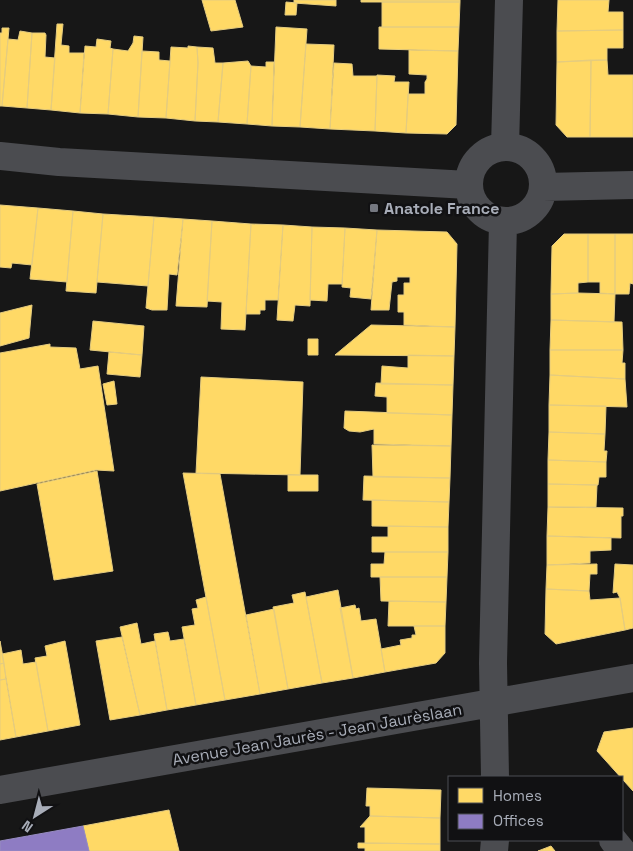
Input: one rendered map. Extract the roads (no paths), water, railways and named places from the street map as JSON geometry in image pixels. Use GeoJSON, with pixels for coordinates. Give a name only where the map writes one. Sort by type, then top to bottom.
{"type":"FeatureCollection","features":[{"type":"Feature","properties":{"kind":"street"},"geometry":{"type":"LineString","coordinates":[[505,147],[509,0]]}},
{"type":"Feature","properties":{"kind":"street"},"geometry":{"type":"LineString","coordinates":[[505,147],[525,152],[533,158],[539,167],[543,187],[541,196],[530,213],[513,221],[503,222],[488,217],[476,207],[469,193],[468,185],[469,175],[479,158],[486,152],[505,147]]}},
{"type":"Feature","properties":{"kind":"street"},"geometry":{"type":"LineString","coordinates":[[0,156],[69,162],[468,185]]}},
{"type":"Feature","properties":{"kind":"street"},"geometry":{"type":"LineString","coordinates":[[543,187],[633,185]]}},
{"type":"Feature","properties":{"kind":"street"},"geometry":{"type":"LineString","coordinates":[[495,776],[493,703],[503,222]]}},
{"type":"Feature","properties":{"kind":"street","name":"Avenue Jean Jaurès - Jean Jaurèslaan"},"geometry":{"type":"LineString","coordinates":[[0,790],[633,678]]}},
{"type":"Feature","properties":{"kind":"street"},"geometry":{"type":"LineString","coordinates":[[614,841],[622,851]]}},
{"type":"Feature","properties":{"kind":"place","name":"Anatole France"},"geometry":{"type":"Point","coordinates":[374,208]}}]}
